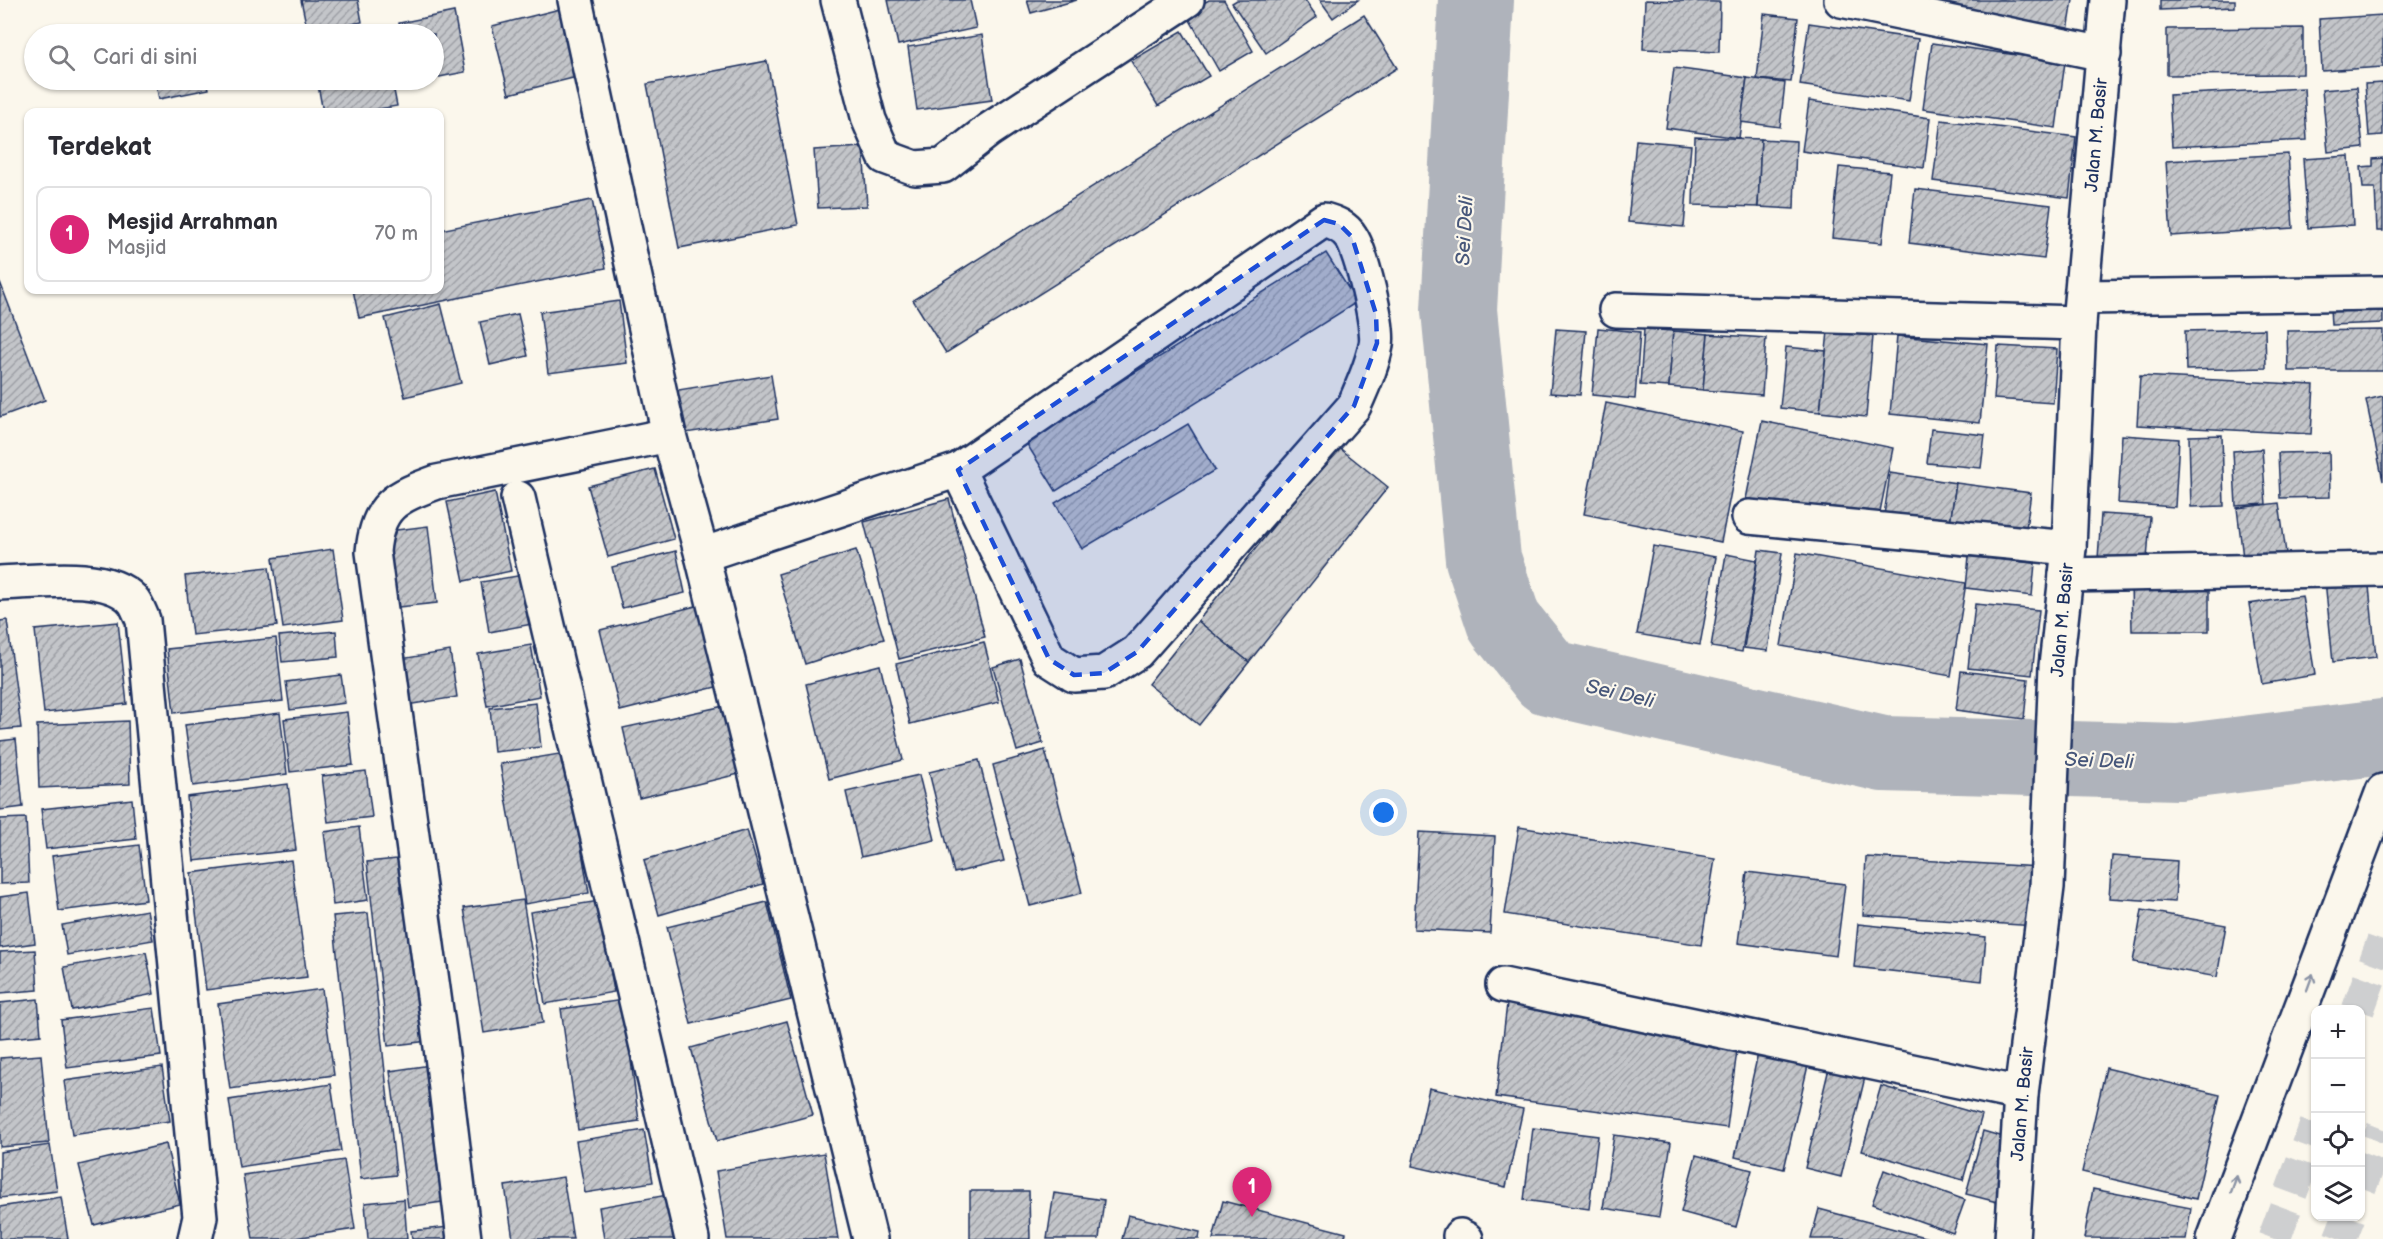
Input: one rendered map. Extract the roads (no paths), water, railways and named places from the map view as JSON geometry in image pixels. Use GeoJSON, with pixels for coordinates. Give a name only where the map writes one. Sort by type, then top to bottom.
{"type":"FeatureCollection","features":[{"type":"Feature","properties":{"kind":"main road"},"geometry":{"type":"LineString","coordinates":[[574,0],[669,435],[702,555],[870,1239]]}},
{"type":"Feature","properties":{"kind":"main road"},"geometry":{"type":"LineString","coordinates":[[838,0],[869,120],[885,157],[915,168],[943,165],[990,130],[1187,0]]}},
{"type":"Feature","properties":{"kind":"main road"},"geometry":{"type":"LineString","coordinates":[[1841,0],[2104,54]]}},
{"type":"Feature","properties":{"kind":"main road","name":"Jalan M. Basir"},"geometry":{"type":"LineString","coordinates":[[2012,1239],[2021,1094],[2047,887],[2056,666],[2067,561],[2080,310],[2109,0]]}},
{"type":"Feature","properties":{"kind":"main road"},"geometry":{"type":"LineString","coordinates":[[702,555],[958,470],[1324,220],[1339,224],[1352,237],[1376,314],[1377,344],[1368,375],[1354,406],[1137,652],[1104,673],[1074,675],[1049,659],[958,470]]}},
{"type":"Feature","properties":{"kind":"main road"},"geometry":{"type":"LineString","coordinates":[[1616,310],[2080,310],[2383,293]]}},
{"type":"Feature","properties":{"kind":"main road"},"geometry":{"type":"LineString","coordinates":[[464,1239],[441,1047],[373,552],[375,528],[387,508],[408,493],[437,482],[669,435]]}},
{"type":"Feature","properties":{"kind":"main road"},"geometry":{"type":"LineString","coordinates":[[518,498],[692,1239]]}},
{"type":"Feature","properties":{"kind":"main road"},"geometry":{"type":"LineString","coordinates":[[1749,517],[2067,561],[2383,568]]}},
{"type":"Feature","properties":{"kind":"main road"},"geometry":{"type":"LineString","coordinates":[[0,583],[95,581],[117,588],[134,600],[142,620],[200,1217],[195,1239]]}},
{"type":"Feature","properties":{"kind":"main road"},"geometry":{"type":"LineString","coordinates":[[2214,1239],[2383,790]]}},
{"type":"Feature","properties":{"kind":"main road"},"geometry":{"type":"LineString","coordinates":[[1503,985],[2021,1094]]}},
{"type":"Feature","properties":{"kind":"waterway","name":"Sei Deli"},"geometry":{"type":"LineString","coordinates":[[1476,0],[1459,310],[1483,559],[1504,622],[1548,677],[1883,754],[2179,762],[2383,737]]}},
{"type":"Feature","properties":{"kind":"tunnel"},"geometry":{"type":"LineString","coordinates":[[2360,1005],[2383,941]]}},
{"type":"Feature","properties":{"kind":"tunnel"},"geometry":{"type":"LineString","coordinates":[[2365,1174],[2383,1129]]}},
{"type":"Feature","properties":{"kind":"tunnel"},"geometry":{"type":"LineString","coordinates":[[2274,1239],[2311,1139]]}},
{"type":"Feature","properties":{"kind":"tunnel"},"geometry":{"type":"LineString","coordinates":[[2340,1239],[2347,1221]]}},
{"type":"Feature","properties":{"kind":"place","name":"Mesjid Arrahman"},"geometry":{"type":"Point","coordinates":[1252,1217]}}]}
